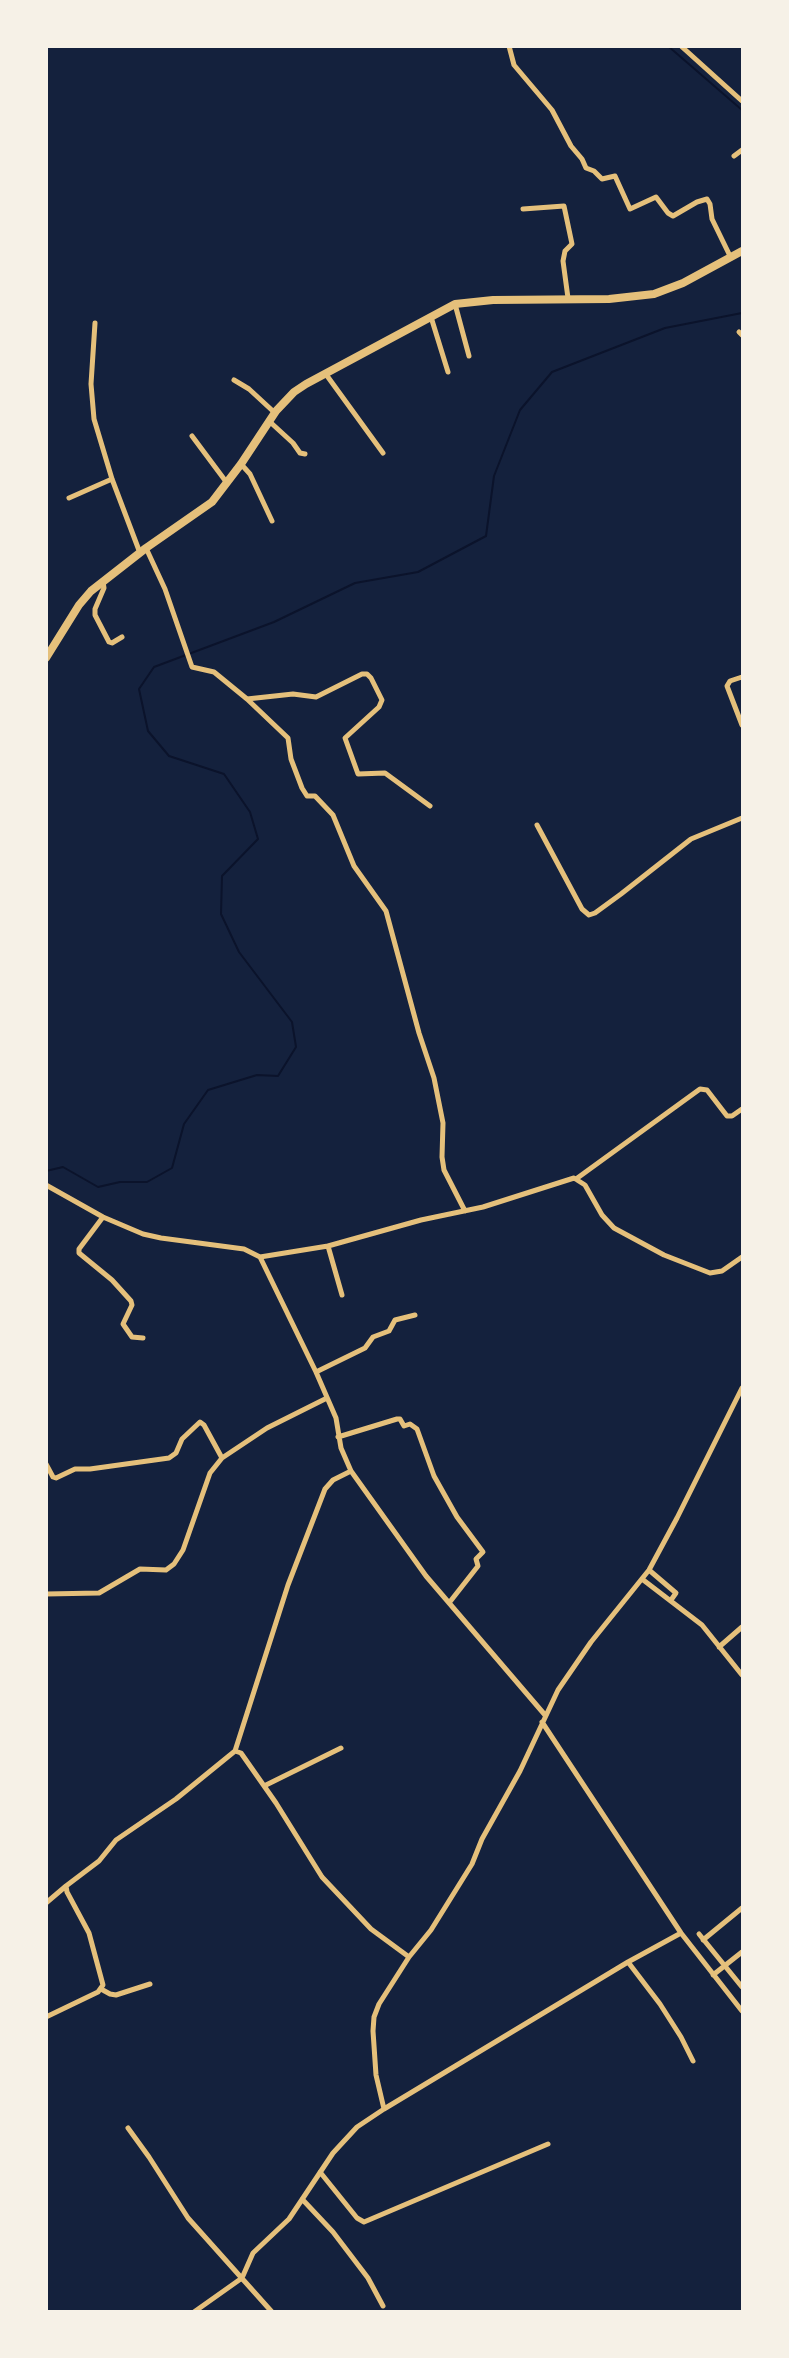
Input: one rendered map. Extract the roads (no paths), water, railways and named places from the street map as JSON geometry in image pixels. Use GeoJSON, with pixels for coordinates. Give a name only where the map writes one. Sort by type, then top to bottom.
{"type":"FeatureCollection","features":[{"type":"Feature","properties":{"kind":"main road"},"geometry":{"type":"LineString","coordinates":[[46,658],[85,598],[143,551],[206,507],[241,464],[274,413],[294,392],[325,373],[455,304],[493,300],[609,299],[654,294],[683,283],[742,251]]}},
{"type":"Feature","properties":{"kind":"street"},"geometry":{"type":"LineString","coordinates":[[509,46],[514,65],[552,110],[571,146],[586,167],[602,179],[612,175],[615,177],[628,208],[656,197],[668,213],[674,216],[697,202],[707,199],[712,219],[731,258]]}},
{"type":"Feature","properties":{"kind":"street"},"geometry":{"type":"LineString","coordinates":[[681,46],[742,101]]}},
{"type":"Feature","properties":{"kind":"street"},"geometry":{"type":"LineString","coordinates":[[734,156],[742,150]]}},
{"type":"Feature","properties":{"kind":"street"},"geometry":{"type":"LineString","coordinates":[[523,208],[564,206],[572,244],[565,251],[563,261],[568,298]]}},
{"type":"Feature","properties":{"kind":"street"},"geometry":{"type":"LineString","coordinates":[[455,304],[469,356]]}},
{"type":"Feature","properties":{"kind":"street"},"geometry":{"type":"LineString","coordinates":[[431,317],[448,372]]}},
{"type":"Feature","properties":{"kind":"street"},"geometry":{"type":"LineString","coordinates":[[96,323],[91,400],[100,443],[112,479],[143,551],[165,589],[192,667],[214,672],[286,735],[290,742],[291,759],[302,788],[307,796],[315,796],[333,815],[354,866],[386,911],[419,1033],[435,1078],[443,1124],[444,1170],[465,1211]]}},
{"type":"Feature","properties":{"kind":"street"},"geometry":{"type":"LineString","coordinates":[[325,373],[383,453]]}},
{"type":"Feature","properties":{"kind":"street"},"geometry":{"type":"LineString","coordinates":[[234,380],[249,389],[274,413]]}},
{"type":"Feature","properties":{"kind":"street"},"geometry":{"type":"LineString","coordinates":[[268,421],[293,443],[300,453],[305,454]]}},
{"type":"Feature","properties":{"kind":"street"},"geometry":{"type":"LineString","coordinates":[[192,436],[227,483]]}},
{"type":"Feature","properties":{"kind":"street"},"geometry":{"type":"LineString","coordinates":[[241,464],[250,474],[272,520]]}},
{"type":"Feature","properties":{"kind":"street"},"geometry":{"type":"LineString","coordinates":[[69,498],[112,479]]}},
{"type":"Feature","properties":{"kind":"street"},"geometry":{"type":"LineString","coordinates":[[103,582],[104,588],[95,609],[95,615],[109,642],[112,643],[122,637]]}},
{"type":"Feature","properties":{"kind":"street"},"geometry":{"type":"LineString","coordinates":[[247,699],[293,694],[316,697],[362,674],[367,674],[382,700],[379,707],[345,738],[358,774],[385,773],[430,806]]}},
{"type":"Feature","properties":{"kind":"street"},"geometry":{"type":"LineString","coordinates":[[742,676],[730,681],[727,686],[742,725]]}},
{"type":"Feature","properties":{"kind":"street"},"geometry":{"type":"LineString","coordinates":[[537,825],[582,909],[589,915],[621,894],[691,839],[742,818]]}},
{"type":"Feature","properties":{"kind":"street"},"geometry":{"type":"LineString","coordinates":[[46,1185],[104,1217],[153,1237],[244,1249],[260,1257],[327,1246],[421,1220],[465,1211],[576,1179],[700,1089],[707,1090],[727,1116],[732,1116],[742,1109]]}},
{"type":"Feature","properties":{"kind":"street"},"geometry":{"type":"LineString","coordinates":[[576,1179],[585,1185],[602,1215],[614,1228],[664,1255],[710,1273],[722,1271],[742,1257]]}},
{"type":"Feature","properties":{"kind":"street"},"geometry":{"type":"LineString","coordinates":[[104,1217],[79,1249],[79,1253],[112,1280],[131,1301],[132,1305],[123,1323],[132,1336],[143,1338]]}},
{"type":"Feature","properties":{"kind":"street"},"geometry":{"type":"LineString","coordinates":[[327,1246],[342,1295]]}},
{"type":"Feature","properties":{"kind":"street"},"geometry":{"type":"LineString","coordinates":[[260,1257],[336,1418],[341,1448],[351,1471],[404,1546],[449,1603],[545,1715]]}},
{"type":"Feature","properties":{"kind":"street"},"geometry":{"type":"LineString","coordinates":[[316,1372],[365,1348],[373,1337],[390,1331],[395,1320],[415,1315]]}},
{"type":"Feature","properties":{"kind":"street"},"geometry":{"type":"LineString","coordinates":[[384,2109],[376,2075],[374,2017],[379,2004],[431,1930],[472,1864],[482,1839],[519,1771],[545,1715],[579,1659],[649,1570],[742,1388]]}},
{"type":"Feature","properties":{"kind":"street"},"geometry":{"type":"LineString","coordinates":[[46,1594],[99,1593],[140,1569],[166,1570],[174,1564],[183,1550],[210,1473],[222,1458],[267,1428],[327,1398]]}},
{"type":"Feature","properties":{"kind":"street"},"geometry":{"type":"LineString","coordinates":[[338,1437],[397,1419],[400,1419],[404,1426],[410,1424],[417,1429],[434,1476],[457,1517],[483,1551],[476,1559],[478,1566],[449,1603]]}},
{"type":"Feature","properties":{"kind":"street"},"geometry":{"type":"LineString","coordinates":[[46,1464],[53,1477],[56,1478],[75,1469],[169,1458],[176,1453],[182,1439],[200,1422],[203,1423],[222,1458]]}},
{"type":"Feature","properties":{"kind":"street"},"geometry":{"type":"LineString","coordinates":[[46,1903],[99,1862],[116,1840],[176,1799],[235,1751],[288,1585],[325,1490],[329,1483],[351,1471]]}},
{"type":"Feature","properties":{"kind":"street"},"geometry":{"type":"LineString","coordinates":[[649,1570],[676,1593],[670,1600]]}},
{"type":"Feature","properties":{"kind":"street"},"geometry":{"type":"LineString","coordinates":[[642,1579],[702,1625],[742,1675]]}},
{"type":"Feature","properties":{"kind":"street"},"geometry":{"type":"LineString","coordinates":[[719,1647],[742,1628]]}},
{"type":"Feature","properties":{"kind":"street"},"geometry":{"type":"LineString","coordinates":[[542,1722],[681,1933],[742,2011]]}},
{"type":"Feature","properties":{"kind":"street"},"geometry":{"type":"LineString","coordinates":[[264,1786],[341,1748]]}},
{"type":"Feature","properties":{"kind":"street"},"geometry":{"type":"LineString","coordinates":[[235,1751],[241,1753],[264,1786],[322,1877],[371,1929],[410,1957]]}},
{"type":"Feature","properties":{"kind":"street"},"geometry":{"type":"LineString","coordinates":[[46,2017],[101,1989],[103,1983],[90,1933],[67,1892],[66,1886]]}},
{"type":"Feature","properties":{"kind":"street"},"geometry":{"type":"LineString","coordinates":[[703,1940],[742,1908]]}},
{"type":"Feature","properties":{"kind":"street"},"geometry":{"type":"LineString","coordinates":[[194,2312],[242,2278],[253,2253],[289,2219],[333,2153],[357,2127],[628,1962],[681,1933]]}},
{"type":"Feature","properties":{"kind":"street"},"geometry":{"type":"LineString","coordinates":[[699,1934],[742,1987]]}},
{"type":"Feature","properties":{"kind":"street"},"geometry":{"type":"LineString","coordinates":[[713,1975],[742,1952]]}},
{"type":"Feature","properties":{"kind":"street"},"geometry":{"type":"LineString","coordinates":[[628,1962],[648,1986],[681,2037],[693,2061]]}},
{"type":"Feature","properties":{"kind":"street"},"geometry":{"type":"LineString","coordinates":[[101,1989],[116,1995],[150,1984]]}},
{"type":"Feature","properties":{"kind":"street"},"geometry":{"type":"LineString","coordinates":[[128,2128],[188,2218],[272,2312]]}},
{"type":"Feature","properties":{"kind":"street"},"geometry":{"type":"LineString","coordinates":[[320,2172],[357,2218],[364,2222],[548,2144]]}},
{"type":"Feature","properties":{"kind":"street"},"geometry":{"type":"LineString","coordinates":[[302,2199],[333,2232],[368,2278],[382,2306]]}},
{"type":"Feature","properties":{"kind":"waterway"},"geometry":{"type":"LineString","coordinates":[[668,46],[742,110]]}},
{"type":"Feature","properties":{"kind":"waterway"},"geometry":{"type":"LineString","coordinates":[[46,1171],[63,1167],[98,1187],[120,1182],[147,1182],[172,1168],[184,1124],[208,1090],[257,1075],[278,1076],[296,1047],[292,1022],[239,952],[221,914],[222,876],[258,839],[250,812],[224,774],[169,756],[148,731],[139,689],[154,667],[274,622],[355,583],[418,572],[486,536],[494,476],[520,410],[552,372],[665,328],[742,313]]}}]}
